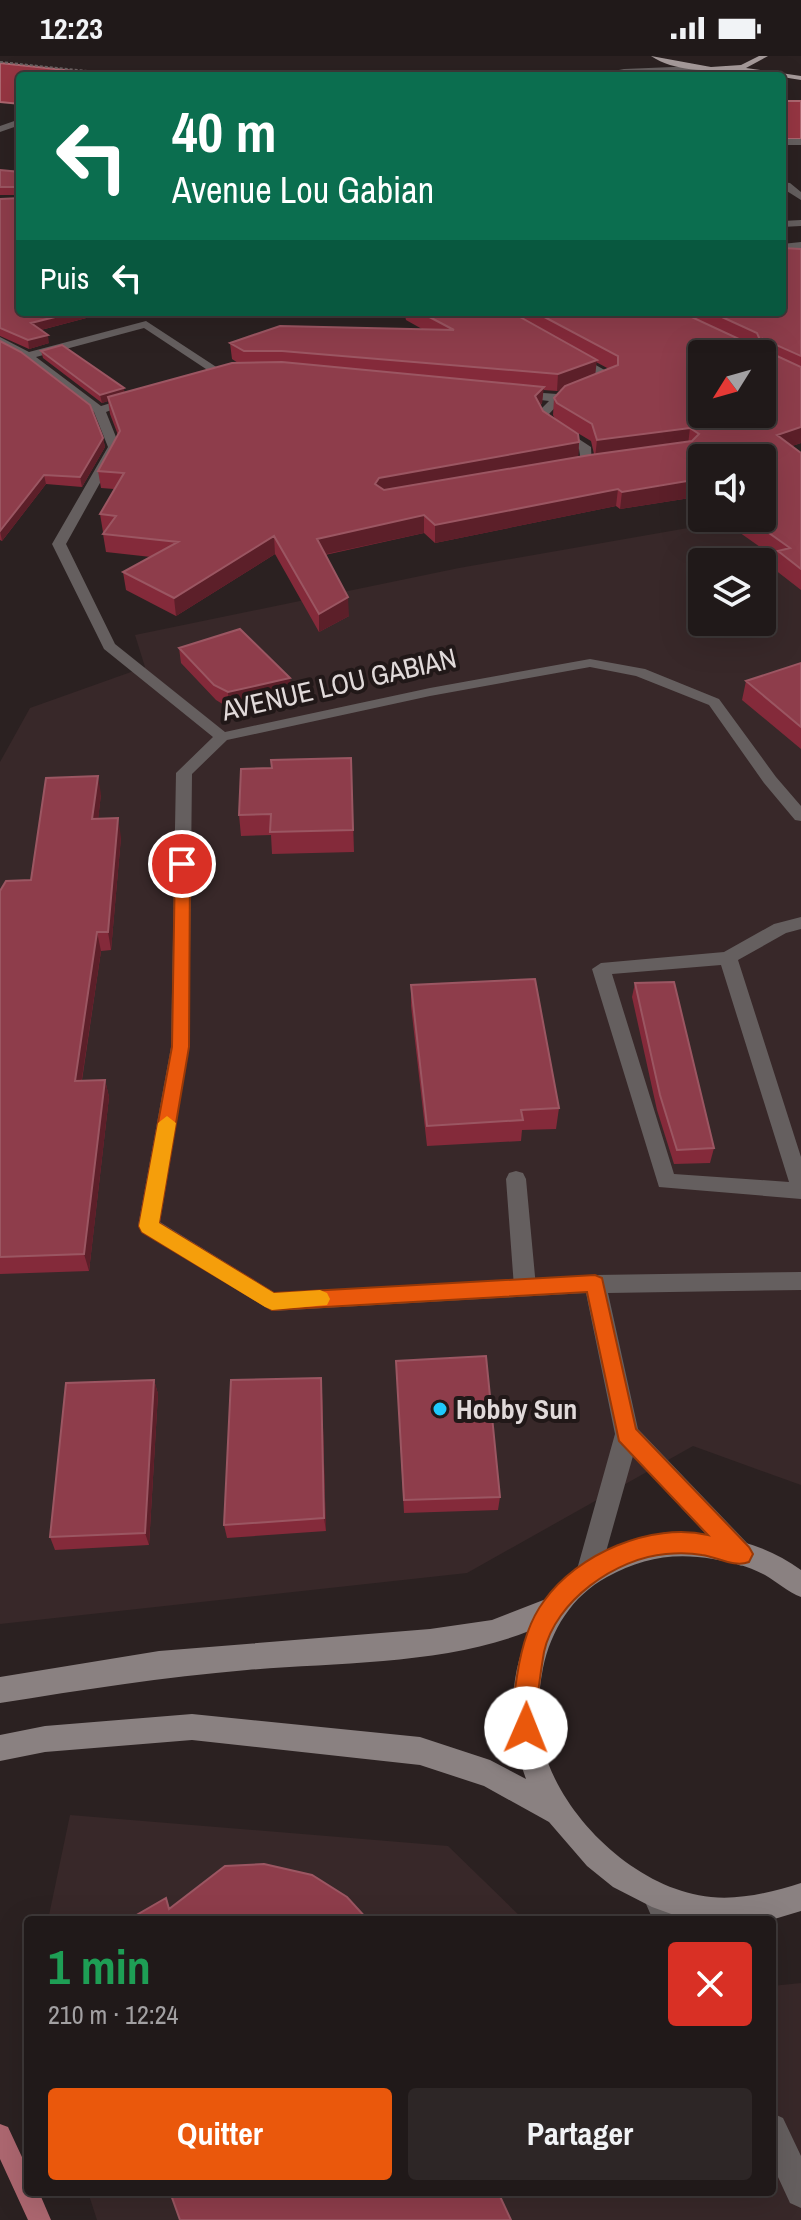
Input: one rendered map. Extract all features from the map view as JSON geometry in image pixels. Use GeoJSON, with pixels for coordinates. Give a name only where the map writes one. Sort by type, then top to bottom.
{"type":"FeatureCollection","features":[{"type":"Feature","properties":{"kind":"main road"},"geometry":{"type":"LineString","coordinates":[[655,56],[697,68],[726,68],[769,60],[801,72]]}},
{"type":"Feature","properties":{"kind":"main road"},"geometry":{"type":"LineString","coordinates":[[726,68],[756,72]]}},
{"type":"Feature","properties":{"kind":"main road"},"geometry":{"type":"LineString","coordinates":[[801,1585],[758,1559],[703,1544],[666,1543],[642,1548],[588,1573],[552,1609],[533,1647],[524,1710],[529,1746],[542,1785],[582,1844],[617,1875],[663,1908],[709,1912],[763,1910],[801,1897]]}},
{"type":"Feature","properties":{"kind":"main road"},"geometry":{"type":"LineString","coordinates":[[0,1690],[159,1664],[430,1642],[492,1633],[552,1609]]}},
{"type":"Feature","properties":{"kind":"main road"},"geometry":{"type":"LineString","coordinates":[[0,1748],[45,1739],[192,1727],[420,1751],[490,1774],[561,1814]]}},
{"type":"Feature","properties":{"kind":"street"},"geometry":{"type":"LineString","coordinates":[[624,71],[649,56]]}},
{"type":"Feature","properties":{"kind":"street"},"geometry":{"type":"LineString","coordinates":[[618,72],[697,68]]}},
{"type":"Feature","properties":{"kind":"street"},"geometry":{"type":"LineString","coordinates":[[28,356],[146,324],[151,316]]}},
{"type":"Feature","properties":{"kind":"street"},"geometry":{"type":"LineString","coordinates":[[146,324],[221,374]]}},
{"type":"Feature","properties":{"kind":"street"},"geometry":{"type":"LineString","coordinates":[[0,340],[28,356],[99,410],[114,447],[59,544],[109,646],[222,737]]}},
{"type":"Feature","properties":{"kind":"street"},"geometry":{"type":"LineString","coordinates":[[557,348],[611,377],[558,398],[543,413],[548,424],[585,447],[588,465]]}},
{"type":"Feature","properties":{"kind":"street"},"geometry":{"type":"LineString","coordinates":[[198,380],[221,374],[237,374]]}},
{"type":"Feature","properties":{"kind":"street"},"geometry":{"type":"LineString","coordinates":[[497,393],[558,398]]}},
{"type":"Feature","properties":{"kind":"street"},"geometry":{"type":"LineString","coordinates":[[99,410],[143,397]]}},
{"type":"Feature","properties":{"kind":"street"},"geometry":{"type":"LineString","coordinates":[[557,470],[603,463]]}},
{"type":"Feature","properties":{"kind":"street","name":"AVENUE LOU GABIAN"},"geometry":{"type":"LineString","coordinates":[[801,816],[714,702],[640,672],[590,663],[430,692],[222,737],[184,773],[180,1047],[149,1226],[272,1302],[595,1284],[801,1281]]}},
{"type":"Feature","properties":{"kind":"street"},"geometry":{"type":"LineString","coordinates":[[728,958],[801,1190],[666,1181],[601,969],[728,958],[780,928],[801,923]]}},
{"type":"Feature","properties":{"kind":"street"},"geometry":{"type":"LineString","coordinates":[[516,1179],[525,1287]]}},
{"type":"Feature","properties":{"kind":"street"},"geometry":{"type":"LineString","coordinates":[[588,1573],[627,1434],[595,1284]]}},
{"type":"Feature","properties":{"kind":"street"},"geometry":{"type":"LineString","coordinates":[[627,1434],[741,1554]]}},
{"type":"Feature","properties":{"kind":"street"},"geometry":{"type":"LineString","coordinates":[[776,2138],[801,2192]]}},
{"type":"Feature","properties":{"kind":"path"},"geometry":{"type":"LineString","coordinates":[[0,62],[96,72]]}},
{"type":"Feature","properties":{"kind":"shaded area"},"geometry":{"type":"Polygon","coordinates":[[[0,63],[84,72],[16,72],[16,104],[0,102],[0,63]]]}},
{"type":"Feature","properties":{"kind":"shaded area"},"geometry":{"type":"Polygon","coordinates":[[[786,101],[801,101],[801,139],[786,139],[786,101]]]}},
{"type":"Feature","properties":{"kind":"shaded area"},"geometry":{"type":"Polygon","coordinates":[[[801,508],[801,1485],[693,1446],[467,1573],[0,1624],[0,762],[30,708],[145,667],[135,635],[459,568],[688,528],[688,532],[776,532],[776,514],[801,508]]]}},
{"type":"Feature","properties":{"kind":"shaded area"},"geometry":{"type":"Polygon","coordinates":[[[70,1815],[448,1846],[520,1916],[49,1916],[70,1815]]]}},
{"type":"Feature","properties":{"kind":"shaded area"},"geometry":{"type":"Polygon","coordinates":[[[801,1983],[801,2220],[97,2220],[89,2196],[776,2196],[776,1986],[801,1983]]]}},
{"type":"Feature","properties":{"kind":"building"},"geometry":{"type":"Polygon","coordinates":[[[0,170],[16,172],[16,187],[0,187],[0,170]]]}},
{"type":"Feature","properties":{"kind":"building"},"geometry":{"type":"Polygon","coordinates":[[[16,198],[16,316],[59,316],[31,323],[48,335],[28,340],[0,328],[0,199],[16,198]]]}},
{"type":"Feature","properties":{"kind":"building"},"geometry":{"type":"Polygon","coordinates":[[[786,248],[801,249],[801,356],[776,345],[776,340],[760,340],[757,333],[720,316],[786,316],[786,248]]]}},
{"type":"Feature","properties":{"kind":"building"},"geometry":{"type":"Polygon","coordinates":[[[428,316],[518,316],[597,360],[558,374],[282,351],[244,351],[230,343],[280,326],[454,330],[428,316]]]}},
{"type":"Feature","properties":{"kind":"building"},"geometry":{"type":"Polygon","coordinates":[[[543,316],[689,316],[741,340],[688,340],[690,428],[597,440],[592,424],[557,403],[554,398],[565,386],[618,365],[618,356],[543,316]]]}},
{"type":"Feature","properties":{"kind":"building"},"geometry":{"type":"Polygon","coordinates":[[[0,341],[21,352],[90,405],[103,438],[80,477],[44,475],[0,531],[0,341]]]}},
{"type":"Feature","properties":{"kind":"building"},"geometry":{"type":"Polygon","coordinates":[[[62,345],[124,388],[100,395],[41,351],[62,345]]]}},
{"type":"Feature","properties":{"kind":"building"},"geometry":{"type":"Polygon","coordinates":[[[776,356],[801,367],[801,427],[777,435],[801,453],[801,569],[778,551],[790,548],[768,532],[776,532],[776,444],[688,444],[688,481],[622,492],[618,489],[435,525],[424,515],[317,539],[348,597],[319,614],[274,536],[174,598],[123,572],[178,542],[103,534],[116,516],[100,514],[124,473],[98,471],[120,431],[108,397],[232,363],[282,362],[544,387],[535,396],[543,411],[578,434],[579,442],[379,478],[375,484],[384,490],[692,441],[699,434],[690,428],[776,428],[776,356]]]}},
{"type":"Feature","properties":{"kind":"building"},"geometry":{"type":"Polygon","coordinates":[[[240,629],[290,678],[228,692],[214,685],[179,648],[240,629]]]}},
{"type":"Feature","properties":{"kind":"building"},"geometry":{"type":"Polygon","coordinates":[[[801,663],[801,727],[746,681],[801,663]]]}},
{"type":"Feature","properties":{"kind":"building"},"geometry":{"type":"Polygon","coordinates":[[[351,758],[353,830],[270,832],[271,814],[239,815],[241,769],[272,768],[271,760],[351,758]]]}},
{"type":"Feature","properties":{"kind":"building"},"geometry":{"type":"Polygon","coordinates":[[[98,776],[92,819],[118,818],[108,932],[97,932],[75,1081],[105,1080],[84,1254],[0,1257],[0,891],[6,881],[31,880],[46,778],[98,776]]]}},
{"type":"Feature","properties":{"kind":"building"},"geometry":{"type":"Polygon","coordinates":[[[535,979],[559,1108],[521,1110],[523,1120],[427,1126],[411,985],[535,979]]]}},
{"type":"Feature","properties":{"kind":"building"},"geometry":{"type":"Polygon","coordinates":[[[674,982],[714,1148],[677,1150],[660,1095],[635,983],[674,982]]]}},
{"type":"Feature","properties":{"kind":"building"},"geometry":{"type":"Polygon","coordinates":[[[486,1356],[500,1497],[404,1500],[396,1361],[486,1356]]]}},
{"type":"Feature","properties":{"kind":"building"},"geometry":{"type":"Polygon","coordinates":[[[321,1378],[324,1518],[224,1525],[231,1380],[321,1378]]]}},
{"type":"Feature","properties":{"kind":"building"},"geometry":{"type":"Polygon","coordinates":[[[154,1380],[145,1533],[50,1537],[66,1383],[154,1380]]]}},
{"type":"Feature","properties":{"kind":"building"},"geometry":{"type":"Polygon","coordinates":[[[264,1864],[312,1875],[347,1897],[364,1916],[135,1916],[166,1898],[169,1909],[225,1866],[264,1864]]]}},
{"type":"Feature","properties":{"kind":"building"},"geometry":{"type":"Polygon","coordinates":[[[171,2196],[500,2196],[511,2220],[180,2220],[171,2196]]]}},
{"type":"Feature","properties":{"kind":"waterway"},"geometry":{"type":"LineString","coordinates":[[0,2135],[24,2186]]}},
{"type":"Feature","properties":{"kind":"waterway"},"geometry":{"type":"LineString","coordinates":[[29,2196],[40,2220]]}},
{"type":"Feature","properties":{"kind":"slow traffic"},"geometry":{"type":"LineString","coordinates":[[167,1123],[149,1226],[272,1302],[320,1299]]}},
{"type":"Feature","properties":{"kind":"place","name":"Hobby Sun"},"geometry":{"type":"Point","coordinates":[440,1409]}},
{"type":"Feature","properties":{"kind":"route"},"geometry":{"type":"LineString","coordinates":[[182,864],[180,1047],[149,1226],[272,1302],[595,1284],[627,1434],[741,1554],[703,1544],[666,1543],[642,1548],[588,1573],[552,1609],[533,1647],[524,1710],[526,1728]]}}]}
